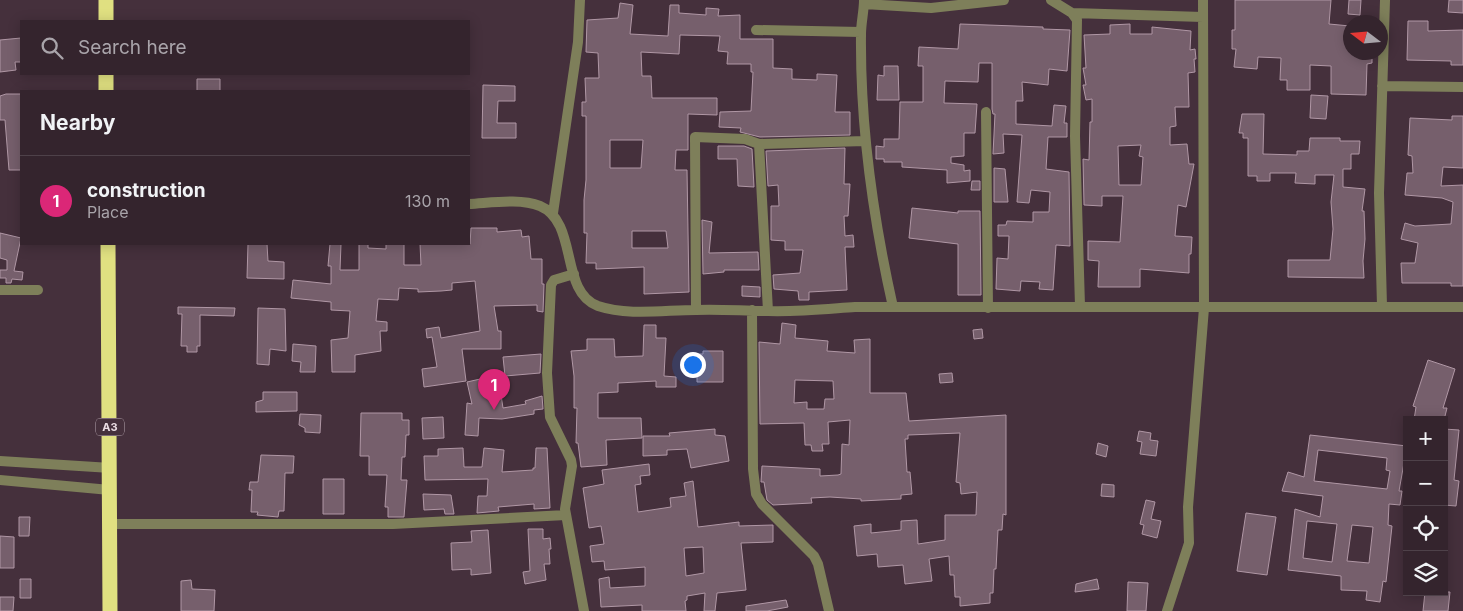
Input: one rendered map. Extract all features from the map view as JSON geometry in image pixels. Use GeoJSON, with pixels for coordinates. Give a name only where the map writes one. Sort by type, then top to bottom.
{"type":"FeatureCollection","features":[{"type":"Feature","properties":{"kind":"highway"},"geometry":{"type":"LineString","coordinates":[[106,0],[106,20]]}},
{"type":"Feature","properties":{"kind":"highway"},"geometry":{"type":"LineString","coordinates":[[106,75],[106,90]]}},
{"type":"Feature","properties":{"kind":"highway","name":"A3"},"geometry":{"type":"LineString","coordinates":[[108,245],[111,468],[110,611]]}},
{"type":"Feature","properties":{"kind":"street"},"geometry":{"type":"LineString","coordinates":[[553,213],[578,42],[580,0]]}},
{"type":"Feature","properties":{"kind":"street"},"geometry":{"type":"LineString","coordinates":[[893,307],[880,250],[865,141],[860,32],[864,2],[931,8],[1004,0]]}},
{"type":"Feature","properties":{"kind":"street"},"geometry":{"type":"LineString","coordinates":[[1051,0],[1072,12],[1203,17]]}},
{"type":"Feature","properties":{"kind":"street"},"geometry":{"type":"LineString","coordinates":[[1167,611],[1189,543],[1188,507],[1204,308],[1203,0]]}},
{"type":"Feature","properties":{"kind":"street"},"geometry":{"type":"LineString","coordinates":[[1382,306],[1378,194],[1385,0]]}},
{"type":"Feature","properties":{"kind":"street"},"geometry":{"type":"LineString","coordinates":[[1072,12],[1077,20],[1075,136],[1080,306]]}},
{"type":"Feature","properties":{"kind":"street"},"geometry":{"type":"LineString","coordinates":[[756,30],[860,32]]}},
{"type":"Feature","properties":{"kind":"street"},"geometry":{"type":"LineString","coordinates":[[1382,86],[1463,87]]}},
{"type":"Feature","properties":{"kind":"street"},"geometry":{"type":"LineString","coordinates":[[986,112],[988,308]]}},
{"type":"Feature","properties":{"kind":"street"},"geometry":{"type":"LineString","coordinates":[[696,310],[695,137],[745,139],[759,144],[865,141]]}},
{"type":"Feature","properties":{"kind":"street"},"geometry":{"type":"LineString","coordinates":[[759,144],[768,311]]}},
{"type":"Feature","properties":{"kind":"street"},"geometry":{"type":"LineString","coordinates":[[470,204],[520,203],[539,206],[553,213],[562,228],[579,289],[597,306],[638,311],[768,311],[893,307],[988,308],[1080,306],[1204,308],[1463,306]]}},
{"type":"Feature","properties":{"kind":"street"},"geometry":{"type":"LineString","coordinates":[[574,274],[554,280],[549,296],[547,373],[550,417],[572,466],[566,515],[584,611]]}},
{"type":"Feature","properties":{"kind":"street"},"geometry":{"type":"LineString","coordinates":[[0,290],[38,290]]}},
{"type":"Feature","properties":{"kind":"street"},"geometry":{"type":"LineString","coordinates":[[752,310],[753,469],[756,494],[762,504],[814,556],[818,564],[829,611]]}},
{"type":"Feature","properties":{"kind":"street"},"geometry":{"type":"LineString","coordinates":[[0,461],[111,468]]}},
{"type":"Feature","properties":{"kind":"street"},"geometry":{"type":"LineString","coordinates":[[0,480],[110,490]]}},
{"type":"Feature","properties":{"kind":"street"},"geometry":{"type":"LineString","coordinates":[[110,524],[393,524],[566,515]]}},
{"type":"Feature","properties":{"kind":"building"},"geometry":{"type":"Polygon","coordinates":[[[1235,0],[1331,0],[1329,24],[1343,25],[1343,60],[1372,60],[1372,63],[1367,64],[1366,95],[1331,94],[1331,66],[1310,65],[1310,90],[1287,90],[1287,80],[1280,80],[1281,58],[1258,57],[1257,69],[1234,67],[1236,49],[1232,49],[1232,30],[1235,30],[1235,0]]]}},
{"type":"Feature","properties":{"kind":"building"},"geometry":{"type":"Polygon","coordinates":[[[1349,0],[1361,0],[1360,15],[1348,14],[1349,0]]]}},
{"type":"Feature","properties":{"kind":"building"},"geometry":{"type":"Polygon","coordinates":[[[1449,0],[1463,0],[1463,13],[1448,12],[1449,0]]]}},
{"type":"Feature","properties":{"kind":"building"},"geometry":{"type":"Polygon","coordinates":[[[620,3],[633,5],[630,34],[668,36],[670,5],[679,5],[679,13],[706,15],[706,8],[719,9],[718,16],[740,15],[740,39],[773,39],[773,68],[792,69],[792,79],[817,80],[817,74],[837,75],[835,112],[850,112],[850,135],[760,137],[740,132],[741,128],[719,127],[720,112],[751,111],[753,72],[751,72],[751,64],[727,64],[728,52],[718,51],[720,36],[680,35],[679,54],[641,52],[642,76],[651,76],[652,98],[717,98],[717,115],[688,114],[688,150],[676,150],[675,170],[687,170],[689,292],[644,294],[644,267],[596,269],[596,263],[586,263],[587,233],[584,233],[584,200],[586,180],[586,116],[582,116],[582,102],[586,102],[585,78],[599,78],[598,53],[586,52],[587,20],[618,18],[620,3]],[[610,140],[610,168],[641,168],[643,140],[610,140]],[[632,231],[632,248],[668,248],[666,231],[632,231]]]}},
{"type":"Feature","properties":{"kind":"building"},"geometry":{"type":"Polygon","coordinates":[[[1408,21],[1428,21],[1428,31],[1463,30],[1463,65],[1451,65],[1451,61],[1407,60],[1408,21]]]}},
{"type":"Feature","properties":{"kind":"building"},"geometry":{"type":"Polygon","coordinates":[[[960,24],[1043,27],[1043,29],[1070,30],[1067,71],[1049,69],[1048,85],[1022,82],[1023,101],[1016,101],[1016,124],[1052,126],[1054,105],[1066,106],[1064,123],[1067,123],[1067,137],[1048,137],[1046,169],[1069,172],[1070,246],[1056,245],[1053,290],[1039,289],[1040,282],[1021,281],[1020,291],[996,289],[997,258],[1008,259],[1009,236],[998,236],[998,225],[1006,225],[1007,221],[1033,222],[1033,212],[1049,212],[1050,192],[1031,190],[1029,203],[1017,202],[1022,135],[1003,134],[1004,153],[993,154],[995,114],[993,114],[992,109],[992,63],[979,63],[978,82],[945,81],[944,103],[977,104],[975,133],[964,133],[964,156],[951,157],[951,163],[964,165],[964,171],[970,170],[970,181],[947,183],[947,170],[902,167],[902,162],[884,162],[884,159],[876,159],[876,146],[884,147],[884,139],[899,139],[900,102],[923,102],[923,66],[918,66],[919,47],[958,49],[960,24]]]}},
{"type":"Feature","properties":{"kind":"building"},"geometry":{"type":"Polygon","coordinates":[[[1130,24],[1130,34],[1152,34],[1152,27],[1191,31],[1190,50],[1195,49],[1195,72],[1188,73],[1189,107],[1175,107],[1176,126],[1170,127],[1170,145],[1187,144],[1189,164],[1194,164],[1186,207],[1178,205],[1175,236],[1192,237],[1191,254],[1189,254],[1189,273],[1140,269],[1140,287],[1098,287],[1099,261],[1088,260],[1088,241],[1120,242],[1123,196],[1102,196],[1102,206],[1084,205],[1083,159],[1089,160],[1092,99],[1086,100],[1083,85],[1086,85],[1083,68],[1086,68],[1084,35],[1110,34],[1110,25],[1130,24]],[[1141,145],[1118,146],[1119,185],[1141,185],[1143,157],[1139,156],[1141,145]]]}},
{"type":"Feature","properties":{"kind":"building"},"geometry":{"type":"Polygon","coordinates":[[[20,38],[20,62],[15,62],[16,70],[0,72],[0,40],[20,38]]]}},
{"type":"Feature","properties":{"kind":"building"},"geometry":{"type":"Polygon","coordinates":[[[884,66],[898,66],[899,100],[877,100],[878,75],[884,76],[884,66]]]}},
{"type":"Feature","properties":{"kind":"building"},"geometry":{"type":"Polygon","coordinates":[[[197,79],[220,79],[220,90],[197,90],[197,79]]]}},
{"type":"Feature","properties":{"kind":"building"},"geometry":{"type":"Polygon","coordinates":[[[483,85],[515,86],[515,101],[498,101],[497,123],[516,123],[516,138],[482,138],[483,85]]]}},
{"type":"Feature","properties":{"kind":"building"},"geometry":{"type":"Polygon","coordinates":[[[20,94],[20,170],[9,170],[5,120],[0,120],[0,96],[20,94]]]}},
{"type":"Feature","properties":{"kind":"building"},"geometry":{"type":"Polygon","coordinates":[[[1311,95],[1328,96],[1326,119],[1310,118],[1311,95]]]}},
{"type":"Feature","properties":{"kind":"building"},"geometry":{"type":"Polygon","coordinates":[[[1242,114],[1264,114],[1263,154],[1297,155],[1297,151],[1309,151],[1310,138],[1340,138],[1340,141],[1360,141],[1359,154],[1351,154],[1351,169],[1343,169],[1343,187],[1365,189],[1362,211],[1364,211],[1365,239],[1364,278],[1288,277],[1288,260],[1330,260],[1333,229],[1331,202],[1334,175],[1315,175],[1315,184],[1295,183],[1296,173],[1270,173],[1270,181],[1257,181],[1257,176],[1248,176],[1248,138],[1243,138],[1243,133],[1239,133],[1242,114]]]}},
{"type":"Feature","properties":{"kind":"building"},"geometry":{"type":"Polygon","coordinates":[[[1452,116],[1463,116],[1463,168],[1443,167],[1441,186],[1463,185],[1463,286],[1451,286],[1451,283],[1402,283],[1401,263],[1415,263],[1418,243],[1401,239],[1405,223],[1415,226],[1451,224],[1453,202],[1442,198],[1405,195],[1407,173],[1413,173],[1412,156],[1408,155],[1410,118],[1452,120],[1452,116]]]}},
{"type":"Feature","properties":{"kind":"building"},"geometry":{"type":"Polygon","coordinates":[[[718,146],[744,146],[752,149],[754,187],[738,186],[737,159],[718,159],[718,146]]]}},
{"type":"Feature","properties":{"kind":"building"},"geometry":{"type":"Polygon","coordinates":[[[845,148],[844,184],[850,184],[848,216],[844,216],[845,236],[853,235],[854,247],[845,247],[847,290],[809,292],[809,300],[799,300],[798,291],[774,289],[773,275],[800,273],[803,250],[785,250],[785,241],[771,240],[771,206],[779,206],[778,185],[768,186],[766,151],[845,148]]]}},
{"type":"Feature","properties":{"kind":"building"},"geometry":{"type":"Polygon","coordinates":[[[994,168],[1005,169],[1008,202],[994,202],[994,168]]]}},
{"type":"Feature","properties":{"kind":"building"},"geometry":{"type":"Polygon","coordinates":[[[972,181],[980,181],[980,190],[971,190],[972,181]]]}},
{"type":"Feature","properties":{"kind":"building"},"geometry":{"type":"Polygon","coordinates":[[[912,208],[958,213],[958,211],[980,211],[981,295],[958,295],[958,244],[909,238],[912,208]]]}},
{"type":"Feature","properties":{"kind":"building"},"geometry":{"type":"Polygon","coordinates":[[[702,220],[712,222],[709,253],[758,252],[759,270],[724,270],[724,272],[703,274],[702,220]]]}},
{"type":"Feature","properties":{"kind":"building"},"geometry":{"type":"Polygon","coordinates":[[[471,228],[497,228],[497,232],[521,230],[522,237],[529,236],[531,259],[542,259],[542,284],[544,284],[543,312],[537,311],[537,305],[494,306],[498,331],[501,331],[501,349],[462,349],[466,381],[424,387],[422,369],[437,367],[432,337],[427,338],[426,329],[439,327],[441,338],[480,331],[475,281],[452,283],[452,290],[418,292],[418,289],[399,288],[398,300],[378,299],[376,321],[387,322],[387,331],[380,331],[381,351],[355,355],[355,372],[332,372],[331,340],[348,338],[350,311],[331,310],[331,302],[291,298],[293,280],[331,284],[331,266],[328,266],[330,245],[341,245],[340,270],[359,270],[359,245],[368,245],[368,248],[386,249],[386,245],[404,245],[404,265],[421,265],[420,245],[470,244],[471,228]]]}},
{"type":"Feature","properties":{"kind":"building"},"geometry":{"type":"Polygon","coordinates":[[[0,233],[20,238],[14,271],[23,272],[22,280],[12,279],[11,283],[6,283],[6,278],[0,278],[0,270],[7,270],[7,260],[0,258],[0,233]]]}},
{"type":"Feature","properties":{"kind":"building"},"geometry":{"type":"Polygon","coordinates":[[[248,245],[267,245],[268,261],[284,262],[284,279],[247,278],[248,245]]]}},
{"type":"Feature","properties":{"kind":"building"},"geometry":{"type":"Polygon","coordinates":[[[742,286],[760,287],[760,297],[742,296],[742,286]]]}},
{"type":"Feature","properties":{"kind":"building"},"geometry":{"type":"Polygon","coordinates":[[[178,307],[235,308],[234,316],[200,315],[200,346],[197,346],[197,352],[187,352],[187,346],[181,346],[182,314],[178,314],[178,307]]]}},
{"type":"Feature","properties":{"kind":"building"},"geometry":{"type":"Polygon","coordinates":[[[258,308],[285,309],[286,351],[270,349],[269,365],[257,364],[258,308]]]}},
{"type":"Feature","properties":{"kind":"building"},"geometry":{"type":"Polygon","coordinates":[[[782,323],[796,325],[795,338],[828,341],[827,351],[855,353],[854,340],[870,339],[870,393],[906,393],[909,421],[1006,415],[1006,515],[1003,514],[1002,530],[998,530],[996,569],[994,569],[993,593],[990,593],[990,603],[960,606],[960,597],[955,597],[954,575],[950,575],[949,556],[929,559],[932,581],[905,584],[903,565],[878,567],[877,554],[857,556],[854,526],[871,524],[871,533],[901,530],[901,521],[917,520],[918,544],[945,540],[945,515],[976,515],[977,492],[961,494],[960,483],[956,482],[960,433],[908,435],[908,439],[905,439],[907,472],[910,472],[912,494],[901,495],[901,499],[861,501],[861,499],[830,497],[811,498],[812,503],[773,505],[767,500],[764,482],[761,482],[762,466],[820,469],[820,476],[838,475],[841,474],[842,444],[849,445],[850,420],[828,422],[829,444],[822,444],[823,451],[812,451],[811,445],[805,445],[804,423],[760,424],[759,342],[780,344],[782,323]],[[795,380],[794,403],[807,402],[807,409],[824,409],[825,399],[834,399],[833,381],[795,380]]]}},
{"type":"Feature","properties":{"kind":"building"},"geometry":{"type":"Polygon","coordinates":[[[644,325],[656,325],[656,338],[666,338],[664,376],[676,377],[676,387],[656,387],[656,381],[618,383],[618,392],[598,393],[598,418],[641,418],[642,438],[606,440],[607,465],[581,467],[578,443],[576,443],[577,408],[574,408],[574,376],[571,351],[587,350],[587,339],[614,339],[615,357],[643,356],[644,325]]]}},
{"type":"Feature","properties":{"kind":"building"},"geometry":{"type":"Polygon","coordinates":[[[982,329],[983,338],[974,339],[973,330],[982,329]]]}},
{"type":"Feature","properties":{"kind":"building"},"geometry":{"type":"Polygon","coordinates":[[[293,344],[316,346],[315,372],[300,372],[301,362],[292,361],[293,344]]]}},
{"type":"Feature","properties":{"kind":"building"},"geometry":{"type":"Polygon","coordinates":[[[703,351],[723,351],[723,382],[697,382],[697,354],[703,354],[703,351]]]}},
{"type":"Feature","properties":{"kind":"building"},"geometry":{"type":"Polygon","coordinates":[[[541,354],[540,373],[505,376],[503,357],[541,354]]]}},
{"type":"Feature","properties":{"kind":"building"},"geometry":{"type":"Polygon","coordinates":[[[1428,360],[1455,369],[1443,408],[1447,408],[1445,416],[1415,416],[1416,407],[1413,406],[1428,360]]]}},
{"type":"Feature","properties":{"kind":"building"},"geometry":{"type":"Polygon","coordinates":[[[952,373],[953,382],[940,383],[939,374],[952,373]]]}},
{"type":"Feature","properties":{"kind":"building"},"geometry":{"type":"Polygon","coordinates":[[[498,375],[503,408],[526,404],[525,401],[542,396],[543,409],[534,410],[534,414],[502,419],[479,418],[478,436],[465,435],[467,403],[472,404],[467,382],[498,375]]]}},
{"type":"Feature","properties":{"kind":"building"},"geometry":{"type":"Polygon","coordinates":[[[263,392],[297,392],[297,411],[256,412],[256,402],[263,400],[263,392]]]}},
{"type":"Feature","properties":{"kind":"building"},"geometry":{"type":"Polygon","coordinates":[[[361,413],[402,413],[402,420],[409,420],[409,435],[406,435],[405,457],[402,457],[401,480],[407,480],[404,517],[388,517],[388,507],[385,507],[387,475],[369,475],[369,456],[360,456],[361,413]]]}},
{"type":"Feature","properties":{"kind":"building"},"geometry":{"type":"Polygon","coordinates":[[[300,414],[321,415],[320,433],[305,432],[305,428],[299,425],[300,414]]]}},
{"type":"Feature","properties":{"kind":"building"},"geometry":{"type":"Polygon","coordinates":[[[443,417],[444,438],[423,439],[422,418],[443,417]]]}},
{"type":"Feature","properties":{"kind":"building"},"geometry":{"type":"Polygon","coordinates":[[[715,429],[715,435],[725,436],[729,461],[691,468],[687,449],[667,450],[667,455],[643,456],[643,436],[670,436],[669,433],[715,429]]]}},
{"type":"Feature","properties":{"kind":"building"},"geometry":{"type":"Polygon","coordinates":[[[1448,429],[1459,430],[1454,480],[1459,481],[1456,506],[1448,505],[1448,429]]]}},
{"type":"Feature","properties":{"kind":"building"},"geometry":{"type":"Polygon","coordinates":[[[1139,431],[1151,433],[1150,440],[1158,441],[1156,456],[1140,454],[1142,442],[1137,441],[1139,431]]]}},
{"type":"Feature","properties":{"kind":"building"},"geometry":{"type":"Polygon","coordinates":[[[1310,435],[1403,446],[1403,468],[1399,491],[1402,491],[1400,505],[1389,504],[1388,525],[1392,526],[1386,582],[1383,581],[1380,602],[1366,600],[1367,591],[1341,590],[1341,576],[1288,570],[1295,509],[1320,517],[1323,496],[1282,491],[1288,472],[1304,477],[1310,435]],[[1318,450],[1314,481],[1387,489],[1390,471],[1386,470],[1387,458],[1318,450]],[[1307,521],[1303,558],[1332,562],[1337,524],[1307,521]],[[1352,525],[1347,561],[1369,563],[1373,527],[1352,525]]]}},
{"type":"Feature","properties":{"kind":"building"},"geometry":{"type":"Polygon","coordinates":[[[1098,443],[1108,446],[1106,457],[1096,454],[1098,443]]]}},
{"type":"Feature","properties":{"kind":"building"},"geometry":{"type":"Polygon","coordinates":[[[463,448],[464,467],[482,467],[484,448],[504,450],[502,472],[533,470],[535,468],[536,448],[547,448],[550,508],[534,509],[534,504],[498,507],[499,511],[477,513],[478,496],[487,496],[488,479],[425,480],[424,456],[438,456],[438,449],[463,448]]]}},
{"type":"Feature","properties":{"kind":"building"},"geometry":{"type":"Polygon","coordinates":[[[261,455],[294,456],[293,473],[285,473],[284,511],[279,511],[278,517],[257,515],[258,512],[251,512],[252,490],[249,490],[250,482],[258,482],[261,455]]]}},
{"type":"Feature","properties":{"kind":"building"},"geometry":{"type":"Polygon","coordinates":[[[649,464],[650,475],[640,476],[641,484],[635,485],[638,512],[671,507],[670,498],[686,496],[684,483],[693,481],[698,527],[739,522],[739,526],[773,525],[773,542],[741,543],[746,590],[717,593],[715,611],[704,611],[705,593],[687,596],[685,601],[686,611],[642,611],[642,605],[601,607],[599,579],[609,577],[610,588],[645,586],[645,567],[605,570],[604,561],[592,562],[590,546],[604,544],[601,526],[589,528],[583,488],[604,484],[602,470],[649,464]],[[703,547],[684,548],[686,576],[704,573],[703,547]]]}},
{"type":"Feature","properties":{"kind":"building"},"geometry":{"type":"Polygon","coordinates":[[[323,479],[344,479],[344,514],[323,514],[323,479]]]}},
{"type":"Feature","properties":{"kind":"building"},"geometry":{"type":"Polygon","coordinates":[[[1102,484],[1114,485],[1114,497],[1101,496],[1102,484]]]}},
{"type":"Feature","properties":{"kind":"building"},"geometry":{"type":"Polygon","coordinates":[[[423,494],[451,495],[454,514],[445,514],[444,509],[424,510],[423,494]]]}},
{"type":"Feature","properties":{"kind":"building"},"geometry":{"type":"Polygon","coordinates":[[[1146,500],[1155,502],[1151,519],[1161,521],[1157,538],[1142,534],[1144,525],[1140,524],[1146,500]]]}},
{"type":"Feature","properties":{"kind":"building"},"geometry":{"type":"Polygon","coordinates":[[[1246,513],[1276,517],[1267,575],[1237,571],[1246,513]]]}},
{"type":"Feature","properties":{"kind":"building"},"geometry":{"type":"Polygon","coordinates":[[[19,517],[30,517],[29,536],[19,536],[19,517]]]}},
{"type":"Feature","properties":{"kind":"building"},"geometry":{"type":"Polygon","coordinates":[[[528,529],[543,529],[543,539],[550,538],[551,549],[549,549],[550,564],[544,564],[546,580],[525,584],[523,572],[530,571],[528,529]]]}},
{"type":"Feature","properties":{"kind":"building"},"geometry":{"type":"Polygon","coordinates":[[[488,530],[491,573],[471,575],[471,569],[452,570],[451,543],[472,542],[471,531],[488,530]]]}},
{"type":"Feature","properties":{"kind":"building"},"geometry":{"type":"Polygon","coordinates":[[[0,536],[14,537],[14,568],[0,568],[0,536]]]}},
{"type":"Feature","properties":{"kind":"building"},"geometry":{"type":"Polygon","coordinates":[[[20,579],[31,579],[31,598],[20,598],[20,579]]]}},
{"type":"Feature","properties":{"kind":"building"},"geometry":{"type":"Polygon","coordinates":[[[1097,579],[1099,589],[1075,592],[1076,584],[1097,579]]]}},
{"type":"Feature","properties":{"kind":"building"},"geometry":{"type":"Polygon","coordinates":[[[191,580],[192,589],[215,590],[214,611],[181,611],[181,581],[191,580]]]}},
{"type":"Feature","properties":{"kind":"building"},"geometry":{"type":"Polygon","coordinates":[[[1128,582],[1148,583],[1146,611],[1127,611],[1128,582]]]}},
{"type":"Feature","properties":{"kind":"building"},"geometry":{"type":"Polygon","coordinates":[[[1448,592],[1450,592],[1448,611],[1423,611],[1425,596],[1448,596],[1448,592]]]}},
{"type":"Feature","properties":{"kind":"building"},"geometry":{"type":"Polygon","coordinates":[[[0,597],[14,597],[13,611],[0,611],[0,597]]]}},
{"type":"Feature","properties":{"kind":"building"},"geometry":{"type":"Polygon","coordinates":[[[786,600],[788,607],[767,611],[746,611],[746,606],[786,600]]]}},
{"type":"Feature","properties":{"kind":"place","name":"construction"},"geometry":{"type":"Point","coordinates":[494,410]}}]}
